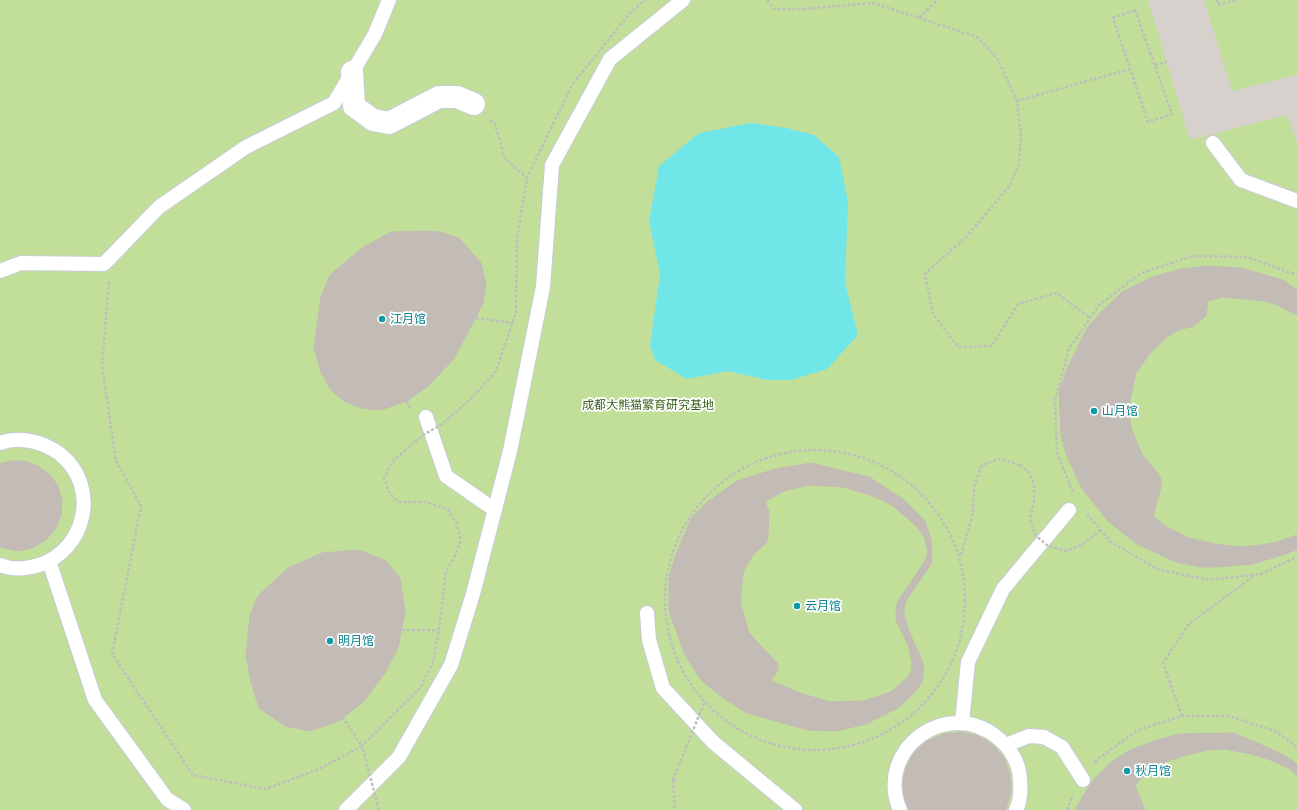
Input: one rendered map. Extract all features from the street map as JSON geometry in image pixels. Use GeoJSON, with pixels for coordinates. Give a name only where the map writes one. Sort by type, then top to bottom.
{"type":"FeatureCollection","features":[{"type":"Feature","properties":{"kind":"street"},"geometry":{"type":"LineString","coordinates":[[352,72],[354,106],[373,120],[389,123],[439,97],[457,97],[474,104]]}},
{"type":"Feature","properties":{"kind":"lane"},"geometry":{"type":"LineString","coordinates":[[0,271],[21,263],[104,264],[159,207],[246,147],[334,103],[375,34],[389,0]]}},
{"type":"Feature","properties":{"kind":"lane"},"geometry":{"type":"LineString","coordinates":[[346,810],[400,757],[451,664],[472,594],[510,450],[543,287],[552,165],[610,59],[683,0]]}},
{"type":"Feature","properties":{"kind":"lane"},"geometry":{"type":"LineString","coordinates":[[1213,143],[1241,180],[1297,201]]}},
{"type":"Feature","properties":{"kind":"lane"},"geometry":{"type":"LineString","coordinates":[[426,418],[446,476],[495,510]]}},
{"type":"Feature","properties":{"kind":"lane"},"geometry":{"type":"LineString","coordinates":[[0,443],[23,440],[43,444],[61,455],[75,470],[82,489],[84,510],[79,530],[67,548],[49,562],[28,568],[6,567],[0,565]]}},
{"type":"Feature","properties":{"kind":"lane"},"geometry":{"type":"LineString","coordinates":[[962,724],[968,662],[1002,589],[1069,510]]}},
{"type":"Feature","properties":{"kind":"lane"},"geometry":{"type":"LineString","coordinates":[[49,562],[95,700],[168,799],[184,810]]}},
{"type":"Feature","properties":{"kind":"lane"},"geometry":{"type":"LineString","coordinates":[[647,613],[649,640],[663,688],[713,742],[796,810]]}},
{"type":"Feature","properties":{"kind":"lane"},"geometry":{"type":"LineString","coordinates":[[900,810],[896,801],[894,780],[900,760],[912,742],[929,729],[949,723],[970,724],[990,731],[1006,745],[1017,763],[1021,784],[1016,810]]}},
{"type":"Feature","properties":{"kind":"lane"},"geometry":{"type":"LineString","coordinates":[[1006,745],[1029,736],[1044,737],[1062,747],[1083,780]]}},
{"type":"Feature","properties":{"kind":"path"},"geometry":{"type":"LineString","coordinates":[[104,264],[109,278],[102,366],[116,461],[141,506],[112,654],[193,775],[266,789],[319,769],[362,746],[420,688],[433,662],[439,630],[446,571],[454,558],[461,541],[456,522],[447,509],[425,502],[399,502],[390,494],[384,478],[392,462],[423,435],[442,424],[472,398],[496,371],[516,312],[517,239],[527,178],[572,85],[631,12],[645,0]]}},
{"type":"Feature","properties":{"kind":"path"},"geometry":{"type":"LineString","coordinates":[[767,0],[774,9],[803,9],[874,3],[977,37],[997,58],[1017,101],[1021,137],[1019,164],[1011,184],[968,235],[925,274],[933,314],[958,347],[992,346],[1018,304],[1057,293],[1090,318]]}},
{"type":"Feature","properties":{"kind":"path"},"geometry":{"type":"LineString","coordinates":[[918,18],[937,0]]}},
{"type":"Feature","properties":{"kind":"path"},"geometry":{"type":"LineString","coordinates":[[1217,0],[1218,5],[1236,0]]}},
{"type":"Feature","properties":{"kind":"path"},"geometry":{"type":"LineString","coordinates":[[1136,10],[1155,65],[1172,114],[1148,122],[1112,18],[1136,10]]}},
{"type":"Feature","properties":{"kind":"path"},"geometry":{"type":"LineString","coordinates":[[1155,65],[1167,62]]}},
{"type":"Feature","properties":{"kind":"path"},"geometry":{"type":"LineString","coordinates":[[1017,101],[1130,69]]}},
{"type":"Feature","properties":{"kind":"path"},"geometry":{"type":"LineString","coordinates":[[474,104],[495,124],[505,159],[527,178]]}},
{"type":"Feature","properties":{"kind":"path"},"geometry":{"type":"LineString","coordinates":[[1074,495],[1058,453],[1054,400],[1069,349],[1099,305],[1141,273],[1193,256],[1247,257],[1297,275]]}},
{"type":"Feature","properties":{"kind":"path"},"geometry":{"type":"LineString","coordinates":[[476,318],[513,324]]}},
{"type":"Feature","properties":{"kind":"path"},"geometry":{"type":"LineString","coordinates":[[812,449],[860,456],[904,477],[939,512],[960,556],[967,604],[958,652],[932,696],[893,729],[845,748],[794,749],[745,734],[704,703],[676,661],[664,612],[668,563],[688,518],[721,482],[764,458],[812,449]]}},
{"type":"Feature","properties":{"kind":"path"},"geometry":{"type":"LineString","coordinates":[[960,556],[973,513],[974,487],[982,465],[1000,459],[1020,465],[1029,473],[1034,485],[1034,501],[1030,518],[1035,535],[1048,546],[1067,551],[1083,544],[1101,530]]}},
{"type":"Feature","properties":{"kind":"path"},"geometry":{"type":"LineString","coordinates":[[1086,513],[1111,542],[1157,569],[1208,580],[1261,574],[1297,557]]}},
{"type":"Feature","properties":{"kind":"path"},"geometry":{"type":"LineString","coordinates":[[1182,716],[1163,663],[1188,626],[1255,575]]}},
{"type":"Feature","properties":{"kind":"path"},"geometry":{"type":"LineString","coordinates":[[402,630],[439,630]]}},
{"type":"Feature","properties":{"kind":"path"},"geometry":{"type":"LineString","coordinates":[[675,810],[673,780],[704,703]]}},
{"type":"Feature","properties":{"kind":"path"},"geometry":{"type":"LineString","coordinates":[[1067,810],[1071,798],[1098,759],[1136,731],[1182,716],[1230,716],[1275,731],[1297,747]]}},
{"type":"Feature","properties":{"kind":"path"},"geometry":{"type":"LineString","coordinates":[[343,718],[362,746],[379,810]]}},
{"type":"Feature","properties":{"kind":"green space","name":"成都大熊猫繁育研究基地"},"geometry":{"type":"Polygon","coordinates":[[[0,0],[1297,0],[1297,810],[0,810],[0,0]]]}},
{"type":"Feature","properties":{"kind":"shaded area"},"geometry":{"type":"Polygon","coordinates":[[[1148,0],[1204,0],[1232,91],[1297,75],[1297,142],[1287,115],[1190,140],[1148,0]]]}},
{"type":"Feature","properties":{"kind":"water"},"geometry":{"type":"Polygon","coordinates":[[[751,123],[786,128],[814,135],[839,157],[848,202],[845,282],[858,335],[827,369],[791,380],[767,380],[728,371],[687,379],[655,360],[650,345],[660,275],[649,221],[659,166],[699,133],[751,123]]]}},
{"type":"Feature","properties":{"kind":"building"},"geometry":{"type":"Polygon","coordinates":[[[391,232],[440,232],[459,238],[481,263],[486,284],[483,304],[453,360],[427,387],[407,401],[381,410],[361,408],[344,401],[330,389],[321,372],[314,348],[321,297],[330,275],[362,248],[391,232]]]}},
{"type":"Feature","properties":{"kind":"building","name":"山月馆"},"geometry":{"type":"Polygon","coordinates":[[[1208,266],[1241,268],[1283,280],[1297,290],[1297,315],[1275,304],[1264,301],[1223,297],[1208,301],[1206,316],[1194,326],[1179,330],[1168,336],[1151,352],[1136,373],[1129,406],[1131,428],[1142,454],[1161,479],[1161,487],[1153,516],[1165,526],[1189,538],[1215,544],[1240,547],[1277,542],[1297,535],[1297,549],[1292,552],[1253,564],[1201,567],[1176,562],[1137,544],[1108,521],[1081,487],[1066,454],[1061,435],[1059,392],[1068,367],[1079,344],[1088,327],[1101,312],[1122,292],[1152,277],[1181,269],[1208,266]]]}},
{"type":"Feature","properties":{"kind":"building"},"geometry":{"type":"Polygon","coordinates":[[[9,461],[24,461],[38,466],[50,475],[58,486],[62,501],[61,515],[55,529],[46,540],[32,548],[18,551],[0,547],[0,464],[9,461]]]}},
{"type":"Feature","properties":{"kind":"building"},"geometry":{"type":"Polygon","coordinates":[[[811,463],[869,477],[903,499],[925,521],[931,540],[932,563],[907,599],[904,607],[904,615],[909,631],[924,665],[922,683],[898,708],[866,724],[836,731],[808,730],[747,713],[723,698],[701,680],[685,655],[669,611],[669,578],[675,557],[691,519],[706,503],[737,481],[775,469],[811,463]],[[810,485],[787,490],[765,501],[769,512],[768,538],[765,544],[753,555],[744,570],[741,591],[741,604],[749,633],[778,664],[778,669],[771,681],[800,693],[830,702],[863,701],[891,692],[908,677],[911,672],[912,662],[908,645],[896,620],[896,610],[898,601],[925,561],[928,552],[924,536],[916,526],[893,506],[873,496],[843,487],[810,485]]]}},
{"type":"Feature","properties":{"kind":"building"},"geometry":{"type":"Polygon","coordinates":[[[359,550],[386,561],[400,578],[405,611],[398,648],[385,673],[364,701],[339,721],[310,731],[285,726],[259,708],[251,682],[246,655],[250,616],[258,596],[288,568],[322,553],[359,550]]]}},
{"type":"Feature","properties":{"kind":"building"},"geometry":{"type":"Polygon","coordinates":[[[961,732],[978,736],[993,745],[1004,758],[1010,775],[1011,792],[1006,810],[909,810],[905,804],[902,786],[906,768],[914,752],[927,741],[944,734],[961,732]]]}},
{"type":"Feature","properties":{"kind":"building","name":"秋月馆"},"geometry":{"type":"Polygon","coordinates":[[[1234,733],[1278,752],[1293,761],[1297,765],[1297,776],[1290,769],[1252,754],[1224,749],[1209,750],[1186,755],[1165,762],[1140,779],[1135,786],[1145,810],[1075,810],[1090,784],[1100,773],[1111,762],[1130,750],[1157,740],[1180,734],[1234,733]]]}},
{"type":"Feature","properties":{"kind":"place","name":"江月馆"},"geometry":{"type":"Point","coordinates":[382,319]}},
{"type":"Feature","properties":{"kind":"place","name":"山月馆"},"geometry":{"type":"Point","coordinates":[1094,411]}},
{"type":"Feature","properties":{"kind":"place","name":"云月馆"},"geometry":{"type":"Point","coordinates":[797,606]}},
{"type":"Feature","properties":{"kind":"place","name":"明月馆"},"geometry":{"type":"Point","coordinates":[330,641]}},
{"type":"Feature","properties":{"kind":"place","name":"秋月馆"},"geometry":{"type":"Point","coordinates":[1127,771]}}]}
